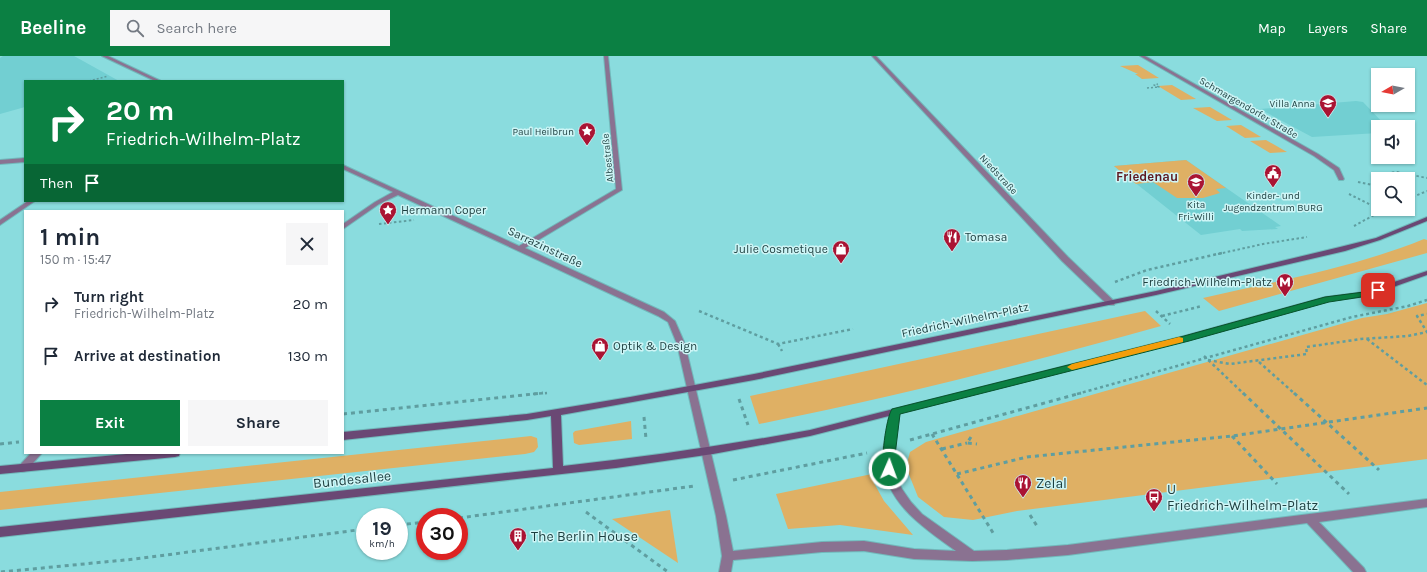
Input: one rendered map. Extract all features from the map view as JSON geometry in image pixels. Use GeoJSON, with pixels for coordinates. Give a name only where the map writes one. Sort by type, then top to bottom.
{"type":"FeatureCollection","features":[{"type":"Feature","properties":{"kind":"main road","name":"Friedrich-Wilhelm-Platz"},"geometry":{"type":"LineString","coordinates":[[692,389],[1111,303],[1342,249],[1378,239],[1427,219]]}},
{"type":"Feature","properties":{"kind":"main road"},"geometry":{"type":"LineString","coordinates":[[706,451],[766,442],[810,433],[1186,338],[1328,299],[1365,294],[1427,273]]}},
{"type":"Feature","properties":{"kind":"main road"},"geometry":{"type":"LineString","coordinates":[[344,436],[556,413],[692,389]]}},
{"type":"Feature","properties":{"kind":"main road"},"geometry":{"type":"LineString","coordinates":[[556,413],[558,471]]}},
{"type":"Feature","properties":{"kind":"main road","name":"Bundesallee"},"geometry":{"type":"LineString","coordinates":[[0,532],[558,471],[706,451]]}},
{"type":"Feature","properties":{"kind":"main road"},"geometry":{"type":"LineString","coordinates":[[0,470],[165,454]]}},
{"type":"Feature","properties":{"kind":"street"},"geometry":{"type":"LineString","coordinates":[[104,56],[158,80]]}},
{"type":"Feature","properties":{"kind":"street","name":"Albestraße"},"geometry":{"type":"LineString","coordinates":[[520,248],[619,190],[606,56]]}},
{"type":"Feature","properties":{"kind":"street","name":"Niedstraße"},"geometry":{"type":"LineString","coordinates":[[874,56],[1065,259],[1111,303]]}},
{"type":"Feature","properties":{"kind":"street","name":"Schmargendorfer Straße"},"geometry":{"type":"LineString","coordinates":[[1142,56],[1316,155],[1337,169],[1341,179]]}},
{"type":"Feature","properties":{"kind":"street"},"geometry":{"type":"LineString","coordinates":[[0,162],[24,160]]}},
{"type":"Feature","properties":{"kind":"street","name":"Sarrazinstraße"},"geometry":{"type":"LineString","coordinates":[[344,167],[661,314],[671,321],[681,344],[706,451]]}},
{"type":"Feature","properties":{"kind":"street"},"geometry":{"type":"LineString","coordinates":[[344,226],[377,203],[398,192]]}},
{"type":"Feature","properties":{"kind":"street"},"geometry":{"type":"LineString","coordinates":[[0,223],[31,202]]}},
{"type":"Feature","properties":{"kind":"street"},"geometry":{"type":"LineString","coordinates":[[895,412],[888,458],[889,469],[898,494],[918,516],[973,556]]}},
{"type":"Feature","properties":{"kind":"street"},"geometry":{"type":"LineString","coordinates":[[706,451],[721,516],[728,556],[725,572]]}},
{"type":"Feature","properties":{"kind":"street"},"geometry":{"type":"LineString","coordinates":[[22,468],[36,454]]}},
{"type":"Feature","properties":{"kind":"street"},"geometry":{"type":"LineString","coordinates":[[728,556],[822,547],[864,546],[914,554],[973,556],[1007,555],[1068,550],[1427,502]]}},
{"type":"Feature","properties":{"kind":"street"},"geometry":{"type":"LineString","coordinates":[[1309,518],[1360,572]]}},
{"type":"Feature","properties":{"kind":"path"},"geometry":{"type":"LineString","coordinates":[[93,80],[110,76]]}},
{"type":"Feature","properties":{"kind":"path"},"geometry":{"type":"LineString","coordinates":[[1415,176],[1427,178]]}},
{"type":"Feature","properties":{"kind":"path"},"geometry":{"type":"LineString","coordinates":[[1415,197],[1427,191]]}},
{"type":"Feature","properties":{"kind":"path"},"geometry":{"type":"LineString","coordinates":[[1348,193],[1371,206]]}},
{"type":"Feature","properties":{"kind":"path"},"geometry":{"type":"LineString","coordinates":[[1352,227],[1372,216]]}},
{"type":"Feature","properties":{"kind":"path"},"geometry":{"type":"LineString","coordinates":[[374,225],[419,219]]}},
{"type":"Feature","properties":{"kind":"path"},"geometry":{"type":"LineString","coordinates":[[1109,286],[1129,276],[1147,270],[1263,244],[1313,236]]}},
{"type":"Feature","properties":{"kind":"path"},"geometry":{"type":"LineString","coordinates":[[922,437],[1207,359],[1352,317],[1408,306],[1427,300]]}},
{"type":"Feature","properties":{"kind":"path"},"geometry":{"type":"LineString","coordinates":[[1162,316],[1202,306]]}},
{"type":"Feature","properties":{"kind":"path"},"geometry":{"type":"LineString","coordinates":[[1154,309],[1170,324]]}},
{"type":"Feature","properties":{"kind":"path"},"geometry":{"type":"LineString","coordinates":[[699,311],[778,344],[854,329]]}},
{"type":"Feature","properties":{"kind":"path"},"geometry":{"type":"LineString","coordinates":[[1207,359],[1230,364],[1259,362],[1307,354],[1306,347],[1367,339],[1408,336],[1427,332],[1417,316],[1427,314]]}},
{"type":"Feature","properties":{"kind":"path"},"geometry":{"type":"LineString","coordinates":[[1367,339],[1427,385]]}},
{"type":"Feature","properties":{"kind":"path"},"geometry":{"type":"LineString","coordinates":[[778,344],[782,351]]}},
{"type":"Feature","properties":{"kind":"path"},"geometry":{"type":"LineString","coordinates":[[1204,356],[1331,477]]}},
{"type":"Feature","properties":{"kind":"path"},"geometry":{"type":"LineString","coordinates":[[1259,362],[1380,470]]}},
{"type":"Feature","properties":{"kind":"path"},"geometry":{"type":"LineString","coordinates":[[344,414],[550,393]]}},
{"type":"Feature","properties":{"kind":"path"},"geometry":{"type":"LineString","coordinates":[[740,399],[748,426]]}},
{"type":"Feature","properties":{"kind":"path"},"geometry":{"type":"LineString","coordinates":[[957,474],[1027,457],[1232,436],[1427,408]]}},
{"type":"Feature","properties":{"kind":"path"},"geometry":{"type":"LineString","coordinates":[[644,417],[646,439]]}},
{"type":"Feature","properties":{"kind":"path"},"geometry":{"type":"LineString","coordinates":[[932,434],[1007,555]]}},
{"type":"Feature","properties":{"kind":"path"},"geometry":{"type":"LineString","coordinates":[[1232,436],[1277,484]]}},
{"type":"Feature","properties":{"kind":"path"},"geometry":{"type":"LineString","coordinates":[[967,442],[970,437]]}},
{"type":"Feature","properties":{"kind":"path"},"geometry":{"type":"LineString","coordinates":[[0,444],[24,441]]}},
{"type":"Feature","properties":{"kind":"path"},"geometry":{"type":"LineString","coordinates":[[942,449],[967,442],[977,444]]}},
{"type":"Feature","properties":{"kind":"path"},"geometry":{"type":"LineString","coordinates":[[776,472],[874,451]]}},
{"type":"Feature","properties":{"kind":"path"},"geometry":{"type":"LineString","coordinates":[[468,517],[634,494]]}},
{"type":"Feature","properties":{"kind":"path"},"geometry":{"type":"LineString","coordinates":[[586,512],[668,572]]}},
{"type":"Feature","properties":{"kind":"path"},"geometry":{"type":"LineString","coordinates":[[1030,515],[1037,526]]}},
{"type":"Feature","properties":{"kind":"path"},"geometry":{"type":"LineString","coordinates":[[1,572],[135,559],[356,530]]}},
{"type":"Feature","properties":{"kind":"shaded area"},"geometry":{"type":"Polygon","coordinates":[[[3,56],[74,56],[117,80],[24,80],[24,107],[0,114],[0,58],[3,56]]]}},
{"type":"Feature","properties":{"kind":"shaded area"},"geometry":{"type":"Polygon","coordinates":[[[1138,65],[1159,78],[1142,79],[1135,74],[1138,74],[1120,66],[1138,65]]]}},
{"type":"Feature","properties":{"kind":"shaded area"},"geometry":{"type":"Polygon","coordinates":[[[1172,85],[1196,99],[1181,100],[1158,86],[1172,85]]]}},
{"type":"Feature","properties":{"kind":"shaded area","name":"Villa Anna"},"geometry":{"type":"Polygon","coordinates":[[[1356,101],[1363,102],[1380,120],[1371,120],[1371,133],[1312,137],[1260,109],[1356,101]]]}},
{"type":"Feature","properties":{"kind":"shaded area"},"geometry":{"type":"Polygon","coordinates":[[[1210,107],[1232,120],[1217,121],[1193,108],[1210,107]]]}},
{"type":"Feature","properties":{"kind":"shaded area"},"geometry":{"type":"Polygon","coordinates":[[[1241,125],[1261,137],[1245,138],[1226,126],[1241,125]]]}},
{"type":"Feature","properties":{"kind":"shaded area"},"geometry":{"type":"Polygon","coordinates":[[[1266,140],[1287,152],[1270,153],[1250,141],[1266,140]]]}},
{"type":"Feature","properties":{"kind":"shaded area","name":"Kita Fri-Willi"},"geometry":{"type":"Polygon","coordinates":[[[1186,160],[1281,226],[1275,227],[1278,229],[1242,231],[1240,229],[1201,235],[1114,166],[1186,160]]]}},
{"type":"Feature","properties":{"kind":"shaded area"},"geometry":{"type":"Polygon","coordinates":[[[1186,160],[1226,188],[1216,189],[1220,193],[1203,198],[1177,198],[1153,182],[1136,184],[1114,166],[1186,160]]]}},
{"type":"Feature","properties":{"kind":"shaded area"},"geometry":{"type":"Polygon","coordinates":[[[1424,239],[1427,240],[1427,253],[1219,311],[1203,298],[1342,266],[1424,239]]]}},
{"type":"Feature","properties":{"kind":"shaded area"},"geometry":{"type":"Polygon","coordinates":[[[1427,303],[1427,459],[1017,511],[973,520],[944,517],[918,497],[906,467],[910,452],[926,442],[1362,318],[1387,314],[1427,303]]]}},
{"type":"Feature","properties":{"kind":"shaded area"},"geometry":{"type":"Polygon","coordinates":[[[1145,311],[1161,326],[961,379],[810,414],[759,424],[750,396],[1145,311]]]}},
{"type":"Feature","properties":{"kind":"shaded area"},"geometry":{"type":"Polygon","coordinates":[[[631,421],[632,439],[579,445],[574,443],[573,433],[575,431],[631,421]]]}},
{"type":"Feature","properties":{"kind":"shaded area"},"geometry":{"type":"Polygon","coordinates":[[[531,436],[537,438],[538,447],[534,452],[525,454],[0,510],[0,492],[531,436]]]}},
{"type":"Feature","properties":{"kind":"shaded area"},"geometry":{"type":"Polygon","coordinates":[[[872,474],[874,483],[884,501],[913,535],[840,525],[788,529],[776,494],[872,474]]]}},
{"type":"Feature","properties":{"kind":"shaded area"},"geometry":{"type":"Polygon","coordinates":[[[670,510],[678,563],[612,519],[670,510]]]}},
{"type":"Feature","properties":{"kind":"slow traffic"},"geometry":{"type":"LineString","coordinates":[[1072,367],[1179,340]]}},
{"type":"Feature","properties":{"kind":"place","name":"Villa Anna"},"geometry":{"type":"Point","coordinates":[1328,118]}},
{"type":"Feature","properties":{"kind":"place","name":"Paul Heilbrun"},"geometry":{"type":"Point","coordinates":[587,146]}},
{"type":"Feature","properties":{"kind":"place","name":"Kinder- und Jugendzentrum BURG"},"geometry":{"type":"Point","coordinates":[1273,188]}},
{"type":"Feature","properties":{"kind":"place","name":"Kita Fri-Willi"},"geometry":{"type":"Point","coordinates":[1196,197]}},
{"type":"Feature","properties":{"kind":"place","name":"Hermann Coper"},"geometry":{"type":"Point","coordinates":[388,225]}},
{"type":"Feature","properties":{"kind":"place","name":"Tomasa"},"geometry":{"type":"Point","coordinates":[952,252]}},
{"type":"Feature","properties":{"kind":"place","name":"Julie Cosmetique"},"geometry":{"type":"Point","coordinates":[841,264]}},
{"type":"Feature","properties":{"kind":"place","name":"Friedrich-Wilhelm-Platz"},"geometry":{"type":"Point","coordinates":[1285,297]}},
{"type":"Feature","properties":{"kind":"place","name":"Optik & Design"},"geometry":{"type":"Point","coordinates":[600,361]}},
{"type":"Feature","properties":{"kind":"place","name":"Zelal"},"geometry":{"type":"Point","coordinates":[1023,498]}},
{"type":"Feature","properties":{"kind":"place","name":"U Friedrich-Wilhelm-Platz"},"geometry":{"type":"Point","coordinates":[1154,512]}},
{"type":"Feature","properties":{"kind":"place","name":"The Berlin House"},"geometry":{"type":"Point","coordinates":[518,551]}},
{"type":"Feature","properties":{"kind":"district","name":"Friedenau"},"geometry":{"type":"Point","coordinates":[1147,176]}},
{"type":"Feature","properties":{"kind":"route"},"geometry":{"type":"LineString","coordinates":[[889,469],[888,458],[895,412],[1186,338],[1328,299],[1365,294],[1378,290]]}}]}
